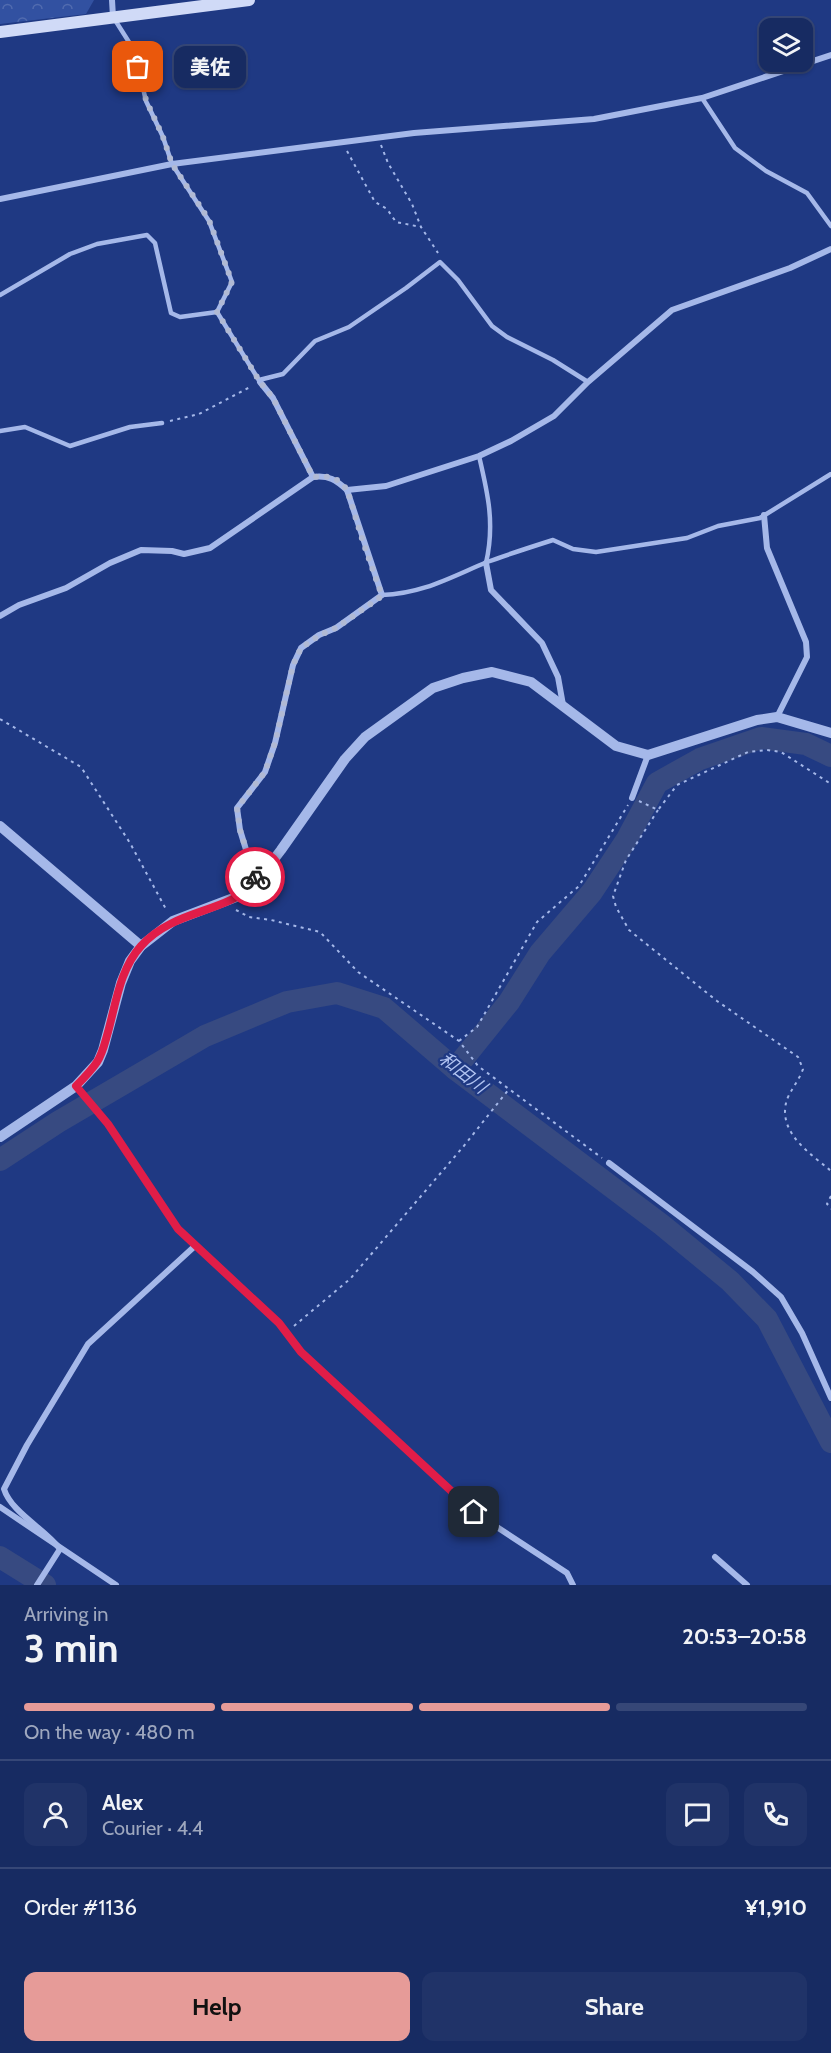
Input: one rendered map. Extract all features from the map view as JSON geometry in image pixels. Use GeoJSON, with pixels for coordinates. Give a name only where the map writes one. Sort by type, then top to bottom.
{"type":"FeatureCollection","features":[{"type":"Feature","properties":{"kind":"main road"},"geometry":{"type":"LineString","coordinates":[[0,32],[249,0]]}},
{"type":"Feature","properties":{"kind":"street"},"geometry":{"type":"LineString","coordinates":[[112,0],[113,17]]}},
{"type":"Feature","properties":{"kind":"street"},"geometry":{"type":"LineString","coordinates":[[0,199],[172,164],[378,138],[594,119],[702,98],[831,55]]}},
{"type":"Feature","properties":{"kind":"street"},"geometry":{"type":"LineString","coordinates":[[347,489],[386,486],[479,456],[511,441],[554,416],[588,382],[672,310],[790,268],[831,249]]}},
{"type":"Feature","properties":{"kind":"street"},"geometry":{"type":"LineString","coordinates":[[260,381],[273,398],[313,477]]}},
{"type":"Feature","properties":{"kind":"street"},"geometry":{"type":"LineString","coordinates":[[0,616],[19,605],[66,588],[110,563],[141,550],[172,551],[184,554],[210,548],[313,477],[324,476],[336,479],[347,489],[382,596],[336,628],[320,635],[301,648],[293,665],[275,743],[265,772],[237,808],[240,830],[256,883]]}},
{"type":"Feature","properties":{"kind":"street"},"geometry":{"type":"LineString","coordinates":[[764,515],[767,548],[806,642],[807,657],[777,717]]}},
{"type":"Feature","properties":{"kind":"street"},"geometry":{"type":"LineString","coordinates":[[486,563],[491,591],[542,643],[558,677],[563,706]]}},
{"type":"Feature","properties":{"kind":"street"},"geometry":{"type":"LineString","coordinates":[[0,1137],[79,1090],[100,1056],[121,983],[130,962],[141,946],[173,921],[244,894],[256,883],[345,759],[365,737],[433,688],[492,672],[531,682],[616,746],[648,755],[757,720],[777,717],[831,733]]}},
{"type":"Feature","properties":{"kind":"street"},"geometry":{"type":"LineString","coordinates":[[632,798],[648,755]]}},
{"type":"Feature","properties":{"kind":"street"},"geometry":{"type":"LineString","coordinates":[[0,826],[141,946]]}},
{"type":"Feature","properties":{"kind":"street"},"geometry":{"type":"LineString","coordinates":[[79,1090],[108,1124],[178,1229],[279,1323],[301,1352],[474,1512],[567,1573],[573,1585]]}},
{"type":"Feature","properties":{"kind":"street"},"geometry":{"type":"LineString","coordinates":[[609,1163],[753,1272],[781,1297],[801,1333],[831,1398]]}},
{"type":"Feature","properties":{"kind":"street"},"geometry":{"type":"LineString","coordinates":[[60,1549],[51,1536],[7,1500],[4,1489],[27,1445],[88,1344],[196,1245]]}},
{"type":"Feature","properties":{"kind":"street"},"geometry":{"type":"LineString","coordinates":[[0,1507],[116,1585]]}},
{"type":"Feature","properties":{"kind":"street"},"geometry":{"type":"LineString","coordinates":[[37,1585],[60,1549]]}},
{"type":"Feature","properties":{"kind":"street"},"geometry":{"type":"LineString","coordinates":[[715,1557],[747,1585]]}},
{"type":"Feature","properties":{"kind":"lane"},"geometry":{"type":"LineString","coordinates":[[113,17],[134,50],[146,100],[163,137],[172,164],[209,220],[232,282],[217,312]]}},
{"type":"Feature","properties":{"kind":"lane"},"geometry":{"type":"LineString","coordinates":[[702,98],[735,148],[766,171],[807,193],[831,226]]}},
{"type":"Feature","properties":{"kind":"lane"},"geometry":{"type":"LineString","coordinates":[[0,295],[70,254],[97,244],[147,235],[155,243],[171,313],[180,317],[217,312]]}},
{"type":"Feature","properties":{"kind":"lane"},"geometry":{"type":"LineString","coordinates":[[217,312],[260,381],[283,374],[315,341],[349,327],[440,262],[458,280],[492,326],[507,337],[553,360],[588,382]]}},
{"type":"Feature","properties":{"kind":"lane"},"geometry":{"type":"LineString","coordinates":[[0,432],[25,427],[70,446],[130,427],[162,423]]}},
{"type":"Feature","properties":{"kind":"lane"},"geometry":{"type":"LineString","coordinates":[[479,456],[489,498],[491,541],[486,563]]}},
{"type":"Feature","properties":{"kind":"lane"},"geometry":{"type":"LineString","coordinates":[[382,596],[428,588],[486,563],[553,540],[573,549],[596,552],[687,538],[718,526],[760,518],[831,474]]}},
{"type":"Feature","properties":{"kind":"path"},"geometry":{"type":"LineString","coordinates":[[378,138],[388,163],[412,204],[422,227],[438,251],[440,262]]}},
{"type":"Feature","properties":{"kind":"path"},"geometry":{"type":"LineString","coordinates":[[346,142],[347,151],[375,202],[387,209],[396,222],[422,227]]}},
{"type":"Feature","properties":{"kind":"path"},"geometry":{"type":"LineString","coordinates":[[162,423],[199,414],[260,381]]}},
{"type":"Feature","properties":{"kind":"path"},"geometry":{"type":"LineString","coordinates":[[0,719],[81,767],[130,843],[173,921]]}},
{"type":"Feature","properties":{"kind":"path"},"geometry":{"type":"LineString","coordinates":[[831,784],[781,752],[767,750],[748,752],[677,785],[626,860],[613,896],[628,930],[717,1001],[798,1057],[803,1070],[786,1102],[788,1128],[798,1143],[831,1171]]}},
{"type":"Feature","properties":{"kind":"path"},"geometry":{"type":"LineString","coordinates":[[459,1041],[477,1027],[537,922],[579,886],[632,798],[658,810]]}},
{"type":"Feature","properties":{"kind":"path"},"geometry":{"type":"LineString","coordinates":[[224,903],[249,917],[320,932],[358,972],[459,1041],[478,1066],[609,1163]]}},
{"type":"Feature","properties":{"kind":"path"},"geometry":{"type":"LineString","coordinates":[[286,1332],[350,1279],[456,1156],[509,1089]]}},
{"type":"Feature","properties":{"kind":"path"},"geometry":{"type":"LineString","coordinates":[[831,1196],[827,1204],[831,1209]]}},
{"type":"Feature","properties":{"kind":"green space"},"geometry":{"type":"Polygon","coordinates":[[[0,0],[94,0],[86,14],[0,24],[0,0]]]}},
{"type":"Feature","properties":{"kind":"waterway"},"geometry":{"type":"LineString","coordinates":[[455,1069],[509,1002],[540,953],[592,892],[627,839],[657,783],[700,759],[761,738],[806,744],[831,756]]}},
{"type":"Feature","properties":{"kind":"waterway","name":"和田川"},"geometry":{"type":"LineString","coordinates":[[0,1160],[58,1122],[205,1036],[287,1002],[337,993],[384,1008],[455,1069],[662,1225],[730,1281],[767,1319],[831,1442]]}},
{"type":"Feature","properties":{"kind":"waterway"},"geometry":{"type":"LineString","coordinates":[[0,1557],[45,1585]]}},
{"type":"Feature","properties":{"kind":"way so far"},"geometry":{"type":"LineString","coordinates":[[138,67],[146,100],[163,137],[172,164],[209,220],[232,282],[217,312],[260,382],[273,398],[313,477],[324,476],[336,479],[347,489],[382,596],[336,628],[320,635],[301,648],[293,665],[275,743],[265,772],[237,808],[240,830],[255,877]]}},
{"type":"Feature","properties":{"kind":"place","name":"美佐"},"geometry":{"type":"Point","coordinates":[138,67]}},
{"type":"Feature","properties":{"kind":"route"},"geometry":{"type":"LineString","coordinates":[[255,877],[256,883],[244,894],[173,921],[141,946],[130,962],[121,983],[98,1062],[76,1086],[108,1124],[178,1229],[279,1323],[301,1352],[474,1512]]}}]}
